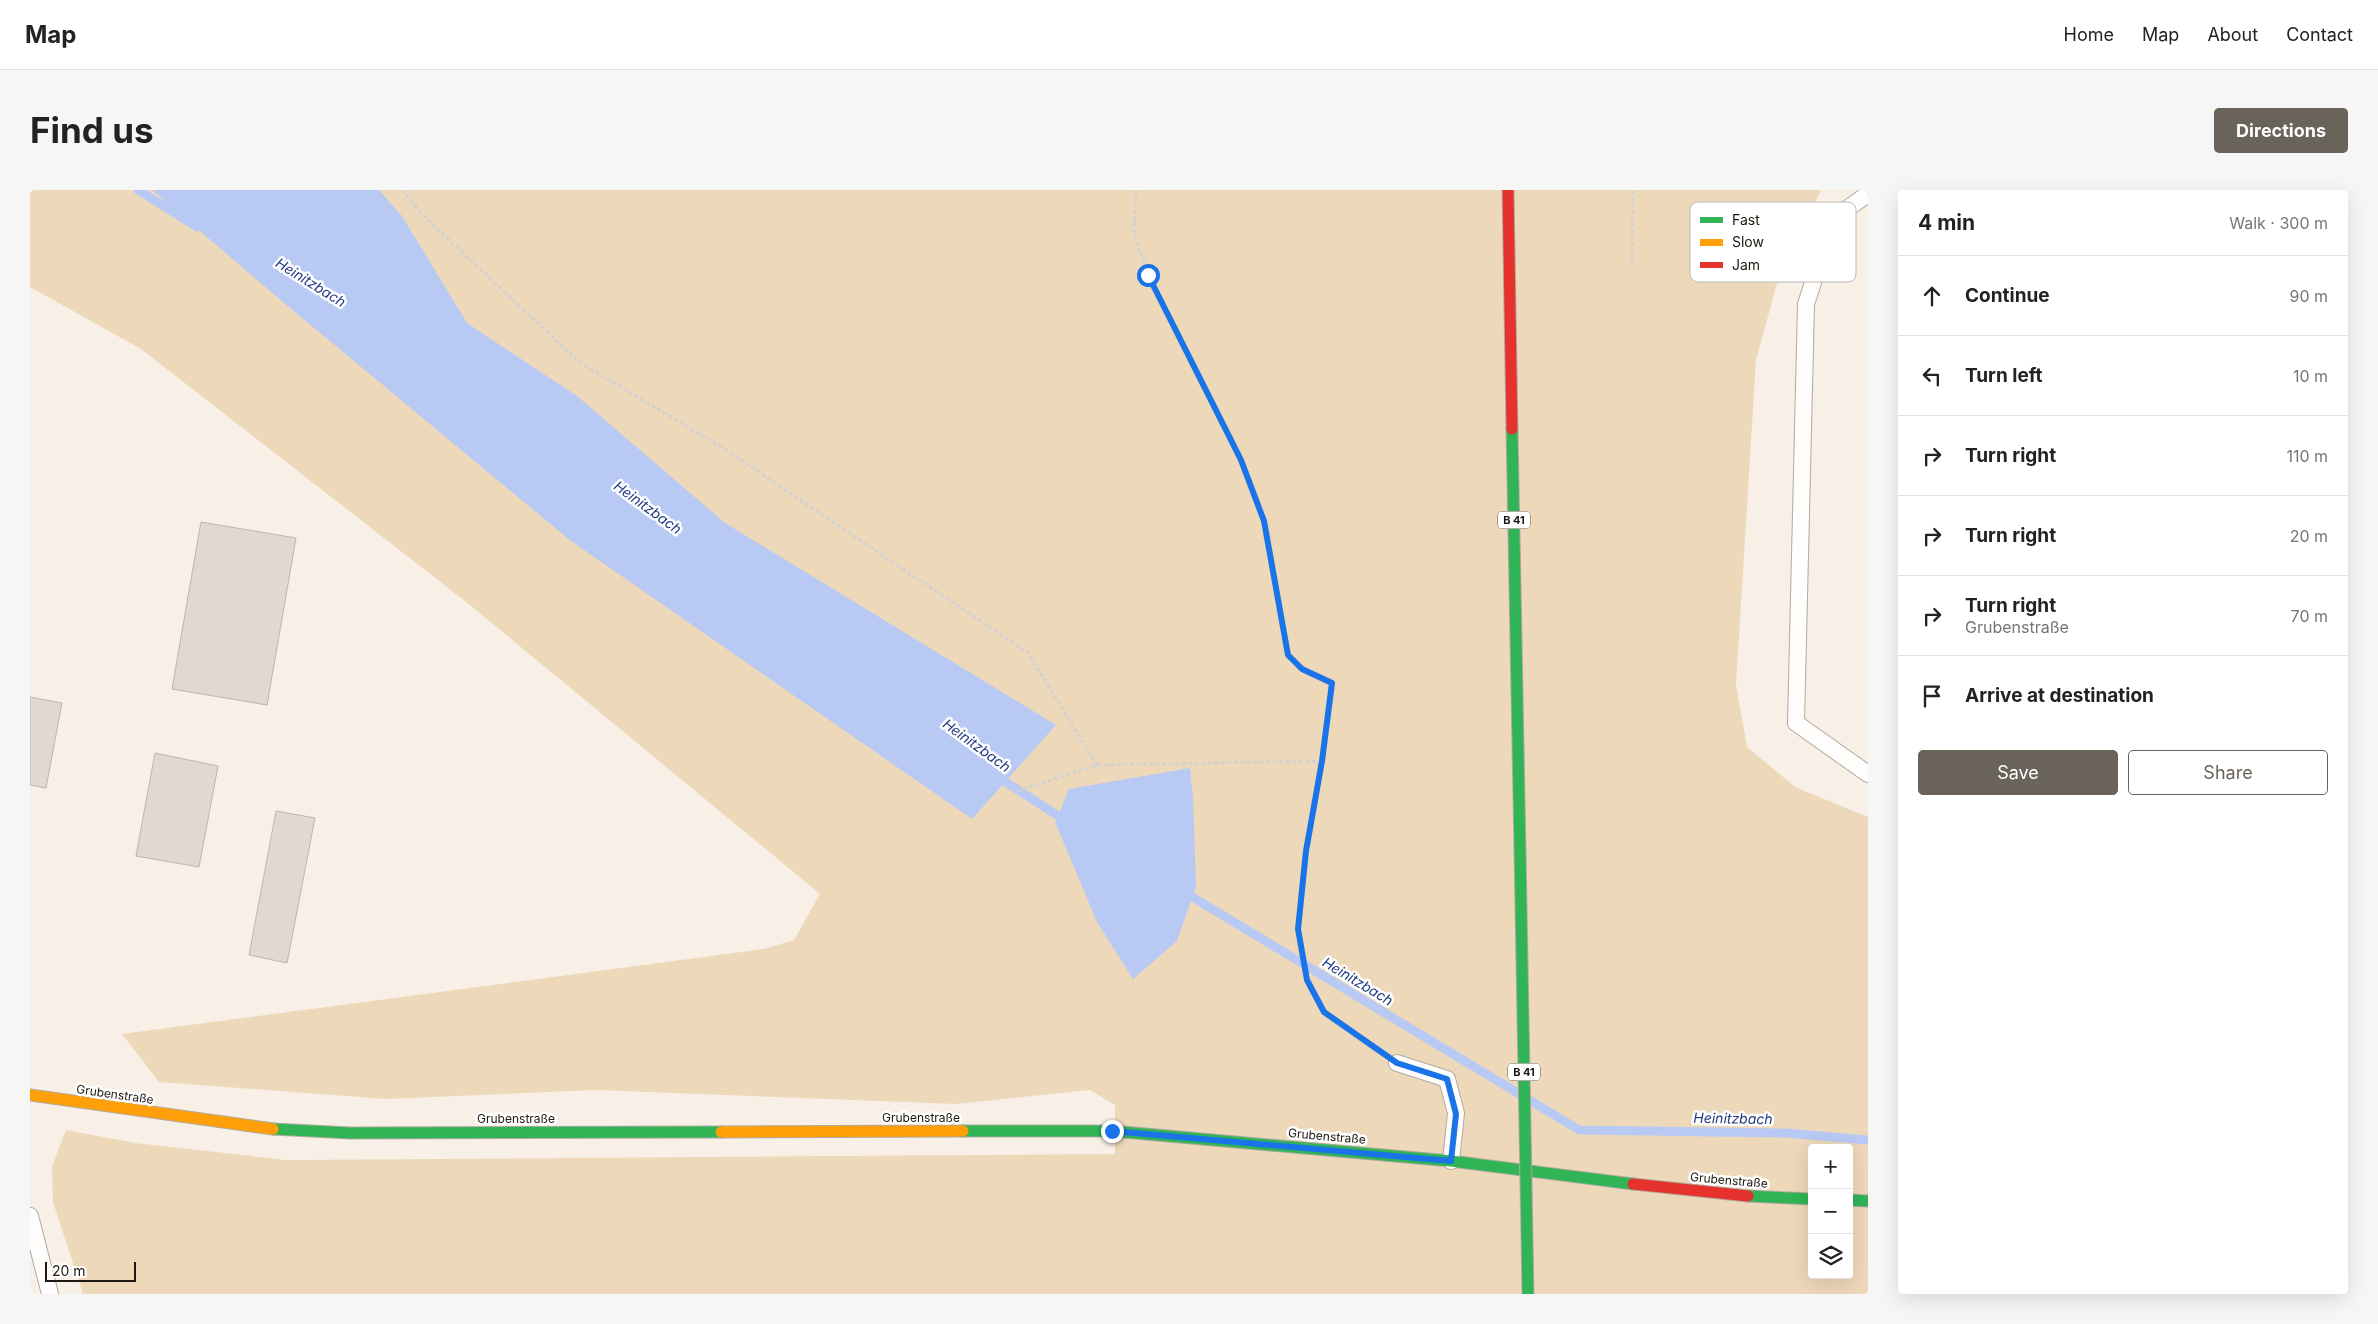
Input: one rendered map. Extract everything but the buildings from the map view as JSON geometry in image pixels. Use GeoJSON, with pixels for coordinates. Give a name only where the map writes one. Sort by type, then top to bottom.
{"type":"FeatureCollection","features":[{"type":"Feature","properties":{"kind":"main road","name":"B 41"},"geometry":{"type":"LineString","coordinates":[[1508,190],[1528,1294]]}},
{"type":"Feature","properties":{"kind":"main road","name":"Grubenstraße"},"geometry":{"type":"LineString","coordinates":[[30,1095],[260,1128],[350,1133],[1112,1131],[1451,1161],[1666,1188],[1758,1196],[1808,1198]]}},
{"type":"Feature","properties":{"kind":"main road"},"geometry":{"type":"LineString","coordinates":[[1853,1200],[1868,1201]]}},
{"type":"Feature","properties":{"kind":"lane"},"geometry":{"type":"LineString","coordinates":[[1856,202],[1868,194]]}},
{"type":"Feature","properties":{"kind":"lane"},"geometry":{"type":"LineString","coordinates":[[1813,282],[1806,304],[1796,723],[1868,774]]}},
{"type":"Feature","properties":{"kind":"lane"},"geometry":{"type":"LineString","coordinates":[[1397,1063],[1447,1079],[1456,1114],[1451,1161]]}},
{"type":"Feature","properties":{"kind":"lane"},"geometry":{"type":"LineString","coordinates":[[30,1216],[50,1294]]}},
{"type":"Feature","properties":{"kind":"path"},"geometry":{"type":"LineString","coordinates":[[402,190],[426,218],[579,362],[723,448],[1028,653],[1097,765]]}},
{"type":"Feature","properties":{"kind":"path"},"geometry":{"type":"LineString","coordinates":[[1136,190],[1134,234],[1148,275],[1241,460],[1264,521],[1288,655],[1302,669],[1332,683],[1322,761],[1306,851],[1298,929],[1307,980],[1324,1012],[1397,1063]]}},
{"type":"Feature","properties":{"kind":"path"},"geometry":{"type":"LineString","coordinates":[[1632,266],[1633,190]]}},
{"type":"Feature","properties":{"kind":"path"},"geometry":{"type":"LineString","coordinates":[[1017,791],[1097,765],[1322,761]]}},
{"type":"Feature","properties":{"kind":"shaded area"},"geometry":{"type":"Polygon","coordinates":[[[30,190],[1821,190],[1815,202],[1690,202],[1690,282],[1777,282],[1756,360],[1736,685],[1747,747],[1795,787],[1868,817],[1868,1294],[83,1294],[53,1202],[52,1166],[66,1130],[135,1143],[286,1160],[1115,1154],[1115,1105],[1090,1090],[956,1104],[596,1090],[386,1099],[159,1082],[122,1034],[764,949],[794,940],[820,894],[470,605],[141,349],[30,287],[30,190]]]}},
{"type":"Feature","properties":{"kind":"water"},"geometry":{"type":"Polygon","coordinates":[[[152,190],[379,190],[402,216],[467,323],[577,396],[725,523],[1056,725],[972,819],[571,541],[284,303],[152,190]]]}},
{"type":"Feature","properties":{"kind":"water"},"geometry":{"type":"Polygon","coordinates":[[[1190,768],[1196,887],[1177,941],[1133,979],[1097,922],[1055,822],[1069,789],[1190,768]]]}},
{"type":"Feature","properties":{"kind":"waterway","name":"Heinitzbach"},"geometry":{"type":"LineString","coordinates":[[138,190],[197,227]]}},
{"type":"Feature","properties":{"kind":"waterway","name":"Heinitzbach"},"geometry":{"type":"LineString","coordinates":[[995,775],[1066,821]]}},
{"type":"Feature","properties":{"kind":"waterway","name":"Heinitzbach"},"geometry":{"type":"LineString","coordinates":[[1184,892],[1579,1130],[1785,1133],[1868,1140]]}},
{"type":"Feature","properties":{"kind":"traffic: fast"},"geometry":{"type":"LineString","coordinates":[[1512,429],[1520,851]]}},
{"type":"Feature","properties":{"kind":"traffic: fast"},"geometry":{"type":"LineString","coordinates":[[1520,851],[1528,1294]]}},
{"type":"Feature","properties":{"kind":"traffic: fast"},"geometry":{"type":"LineString","coordinates":[[273,1129],[350,1133],[721,1132]]}},
{"type":"Feature","properties":{"kind":"traffic: fast"},"geometry":{"type":"LineString","coordinates":[[963,1131],[1112,1131],[1451,1161],[1633,1184]]}},
{"type":"Feature","properties":{"kind":"traffic: fast"},"geometry":{"type":"LineString","coordinates":[[1748,1196],[1808,1199]]}},
{"type":"Feature","properties":{"kind":"traffic: fast"},"geometry":{"type":"LineString","coordinates":[[1853,1200],[1868,1201]]}},
{"type":"Feature","properties":{"kind":"traffic: slow"},"geometry":{"type":"LineString","coordinates":[[30,1095],[273,1129]]}},
{"type":"Feature","properties":{"kind":"traffic: slow"},"geometry":{"type":"LineString","coordinates":[[721,1132],[963,1131]]}},
{"type":"Feature","properties":{"kind":"traffic: jam"},"geometry":{"type":"LineString","coordinates":[[1508,190],[1512,429]]}},
{"type":"Feature","properties":{"kind":"traffic: jam"},"geometry":{"type":"LineString","coordinates":[[1633,1184],[1748,1196]]}},
{"type":"Feature","properties":{"kind":"route"},"geometry":{"type":"LineString","coordinates":[[1112,1131],[1451,1161],[1456,1114],[1447,1079],[1397,1063],[1324,1012],[1307,980],[1298,929],[1306,851],[1322,761],[1332,683],[1302,669],[1288,655],[1264,521],[1241,460],[1148,275]]}}]}
